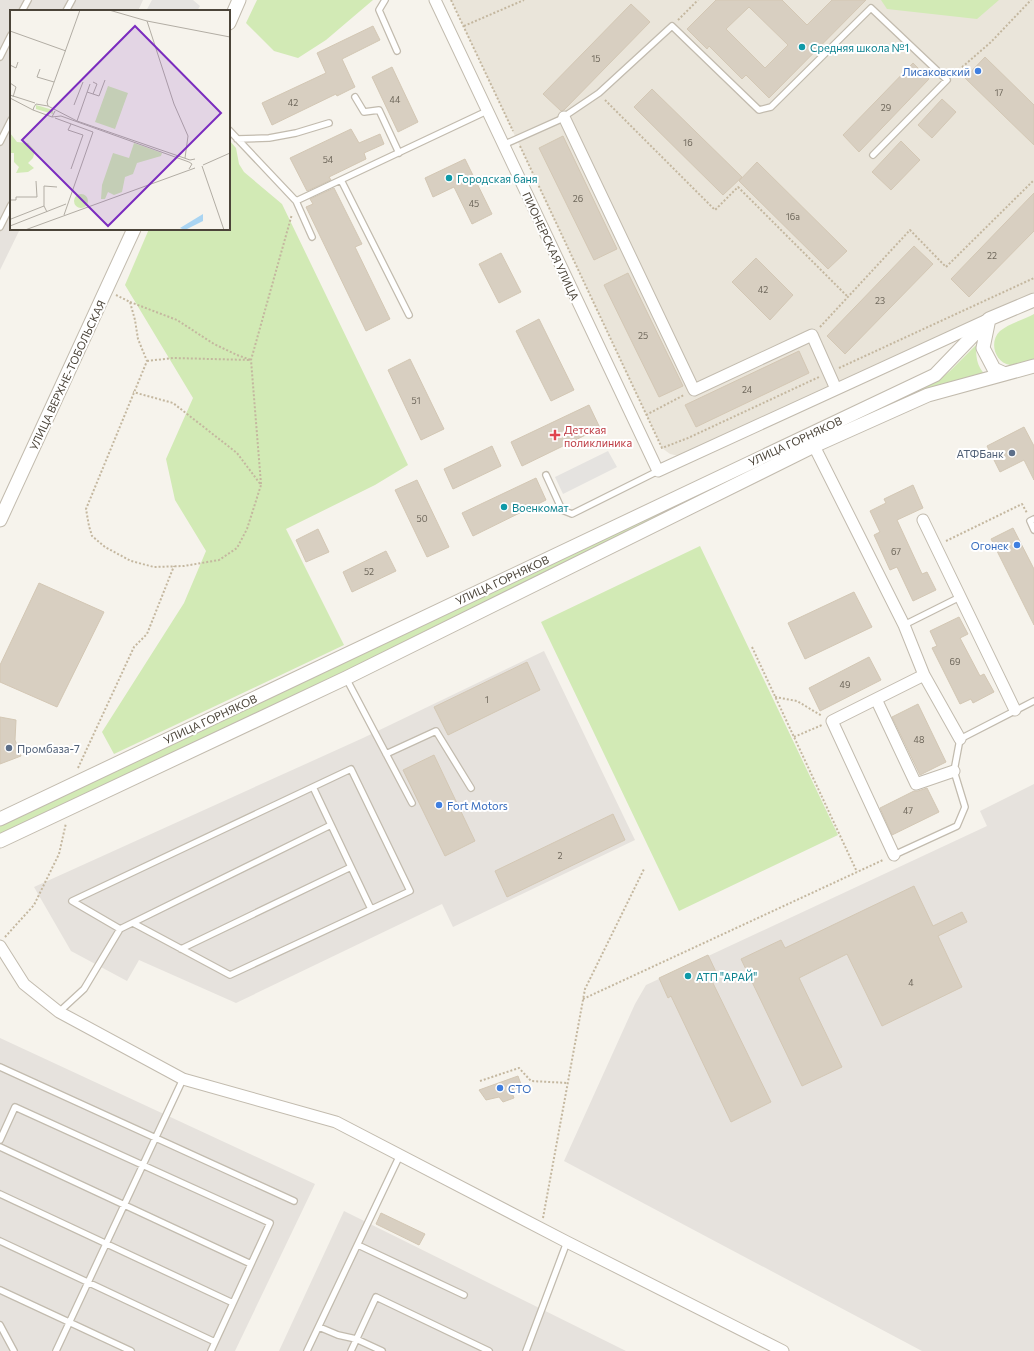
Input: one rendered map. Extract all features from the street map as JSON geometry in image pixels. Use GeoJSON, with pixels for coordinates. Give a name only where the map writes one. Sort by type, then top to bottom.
{"type":"FeatureCollection","features":[{"type":"Feature","properties":{"kind":"street"},"geometry":{"type":"LineString","coordinates":[[230,21],[239,0]]}},
{"type":"Feature","properties":{"kind":"street","name":"ПИОНЕРСКАЯ УЛИЦА"},"geometry":{"type":"LineString","coordinates":[[435,0],[658,471]]}},
{"type":"Feature","properties":{"kind":"street"},"geometry":{"type":"LineString","coordinates":[[564,117],[694,390],[812,336],[836,389]]}},
{"type":"Feature","properties":{"kind":"street","name":"УЛИЦА ВЕРХНЕ-ТОБОЛЬСКАЯ"},"geometry":{"type":"LineString","coordinates":[[0,520],[134,230]]}},
{"type":"Feature","properties":{"kind":"street","name":"УЛИЦА ГОРНЯКОВ"},"geometry":{"type":"LineString","coordinates":[[658,471],[989,319],[1034,300]]}},
{"type":"Feature","properties":{"kind":"street"},"geometry":{"type":"LineString","coordinates":[[989,319],[983,348],[994,369],[1005,374]]}},
{"type":"Feature","properties":{"kind":"street","name":"УЛИЦА ГОРНЯКОВ"},"geometry":{"type":"LineString","coordinates":[[0,819],[935,375],[989,319]]}},
{"type":"Feature","properties":{"kind":"street","name":"УЛИЦА ГОРНЯКОВ"},"geometry":{"type":"LineString","coordinates":[[0,841],[346,678],[814,446],[928,395],[1034,366]]}},
{"type":"Feature","properties":{"kind":"street"},"geometry":{"type":"LineString","coordinates":[[814,446],[904,625],[924,675],[960,739]]}},
{"type":"Feature","properties":{"kind":"street"},"geometry":{"type":"LineString","coordinates":[[923,520],[1015,710]]}},
{"type":"Feature","properties":{"kind":"street"},"geometry":{"type":"LineString","coordinates":[[894,855],[832,721],[924,675]]}},
{"type":"Feature","properties":{"kind":"street"},"geometry":{"type":"LineString","coordinates":[[876,698],[916,784],[954,771]]}},
{"type":"Feature","properties":{"kind":"street"},"geometry":{"type":"LineString","coordinates":[[2,942],[24,984],[59,1012],[183,1079],[336,1122],[541,1229],[783,1351]]}},
{"type":"Feature","properties":{"kind":"lane"},"geometry":{"type":"LineString","coordinates":[[23,10],[28,0]]}},
{"type":"Feature","properties":{"kind":"lane"},"geometry":{"type":"LineString","coordinates":[[67,10],[72,0]]}},
{"type":"Feature","properties":{"kind":"lane"},"geometry":{"type":"LineString","coordinates":[[385,0],[379,10],[397,51]]}},
{"type":"Feature","properties":{"kind":"lane"},"geometry":{"type":"LineString","coordinates":[[503,145],[559,120],[599,93],[672,26],[759,110],[771,107],[871,8],[947,80],[873,155]]}},
{"type":"Feature","properties":{"kind":"lane"},"geometry":{"type":"LineString","coordinates":[[0,57],[10,36]]}},
{"type":"Feature","properties":{"kind":"lane"},"geometry":{"type":"LineString","coordinates":[[355,97],[364,112],[379,110],[399,153]]}},
{"type":"Feature","properties":{"kind":"lane"},"geometry":{"type":"LineString","coordinates":[[296,202],[487,111]]}},
{"type":"Feature","properties":{"kind":"lane"},"geometry":{"type":"LineString","coordinates":[[0,142],[10,122]]}},
{"type":"Feature","properties":{"kind":"lane"},"geometry":{"type":"LineString","coordinates":[[237,139],[269,138],[296,133],[329,123]]}},
{"type":"Feature","properties":{"kind":"lane"},"geometry":{"type":"LineString","coordinates":[[230,131],[296,202],[312,238]]}},
{"type":"Feature","properties":{"kind":"lane"},"geometry":{"type":"LineString","coordinates":[[341,180],[409,315]]}},
{"type":"Feature","properties":{"kind":"lane"},"geometry":{"type":"LineString","coordinates":[[0,227],[10,207]]}},
{"type":"Feature","properties":{"kind":"lane"},"geometry":{"type":"LineString","coordinates":[[546,476],[562,510],[572,514],[658,471]]}},
{"type":"Feature","properties":{"kind":"lane"},"geometry":{"type":"LineString","coordinates":[[1034,519],[1030,521],[1034,530]]}},
{"type":"Feature","properties":{"kind":"lane"},"geometry":{"type":"LineString","coordinates":[[904,625],[960,597]]}},
{"type":"Feature","properties":{"kind":"lane"},"geometry":{"type":"LineString","coordinates":[[346,678],[412,802]]}},
{"type":"Feature","properties":{"kind":"lane"},"geometry":{"type":"LineString","coordinates":[[894,855],[957,826],[965,807],[954,771],[960,739],[1034,701]]}},
{"type":"Feature","properties":{"kind":"lane"},"geometry":{"type":"LineString","coordinates":[[386,754],[436,731],[471,788]]}},
{"type":"Feature","properties":{"kind":"lane"},"geometry":{"type":"LineString","coordinates":[[120,929],[72,901],[351,769],[410,891],[230,975],[133,923]]}},
{"type":"Feature","properties":{"kind":"lane"},"geometry":{"type":"LineString","coordinates":[[313,787],[371,909]]}},
{"type":"Feature","properties":{"kind":"lane"},"geometry":{"type":"LineString","coordinates":[[59,1012],[84,989],[120,929],[331,825]]}},
{"type":"Feature","properties":{"kind":"lane"},"geometry":{"type":"LineString","coordinates":[[181,949],[351,867]]}},
{"type":"Feature","properties":{"kind":"lane"},"geometry":{"type":"LineString","coordinates":[[0,1066],[294,1201]]}},
{"type":"Feature","properties":{"kind":"lane"},"geometry":{"type":"LineString","coordinates":[[56,1351],[183,1079]]}},
{"type":"Feature","properties":{"kind":"lane"},"geometry":{"type":"LineString","coordinates":[[0,1140],[16,1108],[270,1223],[211,1351]]}},
{"type":"Feature","properties":{"kind":"lane"},"geometry":{"type":"LineString","coordinates":[[0,1147],[251,1264]]}},
{"type":"Feature","properties":{"kind":"lane"},"geometry":{"type":"LineString","coordinates":[[307,1351],[400,1156]]}},
{"type":"Feature","properties":{"kind":"lane"},"geometry":{"type":"LineString","coordinates":[[0,1194],[233,1303]]}},
{"type":"Feature","properties":{"kind":"lane"},"geometry":{"type":"LineString","coordinates":[[0,1241],[215,1342]]}},
{"type":"Feature","properties":{"kind":"lane"},"geometry":{"type":"LineString","coordinates":[[526,1351],[567,1242]]}},
{"type":"Feature","properties":{"kind":"lane"},"geometry":{"type":"LineString","coordinates":[[358,1245],[464,1296]]}},
{"type":"Feature","properties":{"kind":"lane"},"geometry":{"type":"LineString","coordinates":[[0,1290],[131,1351]]}},
{"type":"Feature","properties":{"kind":"lane"},"geometry":{"type":"LineString","coordinates":[[351,1351],[376,1297],[489,1351]]}},
{"type":"Feature","properties":{"kind":"lane"},"geometry":{"type":"LineString","coordinates":[[0,1325],[14,1349],[20,1351]]}},
{"type":"Feature","properties":{"kind":"lane"},"geometry":{"type":"LineString","coordinates":[[319,1327],[338,1336],[356,1339],[382,1351]]}},
{"type":"Feature","properties":{"kind":"path"},"geometry":{"type":"LineString","coordinates":[[451,0],[662,448],[688,438],[1034,278]]}},
{"type":"Feature","properties":{"kind":"path"},"geometry":{"type":"LineString","coordinates":[[463,26],[524,0]]}},
{"type":"Feature","properties":{"kind":"path"},"geometry":{"type":"LineString","coordinates":[[672,26],[698,0]]}},
{"type":"Feature","properties":{"kind":"path"},"geometry":{"type":"LineString","coordinates":[[947,80],[991,42],[1031,0]]}},
{"type":"Feature","properties":{"kind":"path"},"geometry":{"type":"LineString","coordinates":[[599,93],[715,210],[738,187],[848,297]]}},
{"type":"Feature","properties":{"kind":"path"},"geometry":{"type":"LineString","coordinates":[[812,336],[910,230],[946,267],[1034,180]]}},
{"type":"Feature","properties":{"kind":"path"},"geometry":{"type":"LineString","coordinates":[[130,302],[138,339],[147,360],[86,509],[92,536],[105,547],[131,561],[154,567],[184,566],[219,560],[237,548],[248,529],[261,485],[251,360],[296,202]]}},
{"type":"Feature","properties":{"kind":"path"},"geometry":{"type":"LineString","coordinates":[[106,290],[130,302],[177,320],[214,344],[251,360]]}},
{"type":"Feature","properties":{"kind":"path"},"geometry":{"type":"LineString","coordinates":[[147,360],[173,358],[251,360]]}},
{"type":"Feature","properties":{"kind":"path"},"geometry":{"type":"LineString","coordinates":[[646,415],[694,390]]}},
{"type":"Feature","properties":{"kind":"path"},"geometry":{"type":"LineString","coordinates":[[133,392],[173,403],[236,453],[261,485]]}},
{"type":"Feature","properties":{"kind":"path"},"geometry":{"type":"LineString","coordinates":[[936,546],[1022,504],[1028,516]]}},
{"type":"Feature","properties":{"kind":"path"},"geometry":{"type":"LineString","coordinates":[[74,784],[76,771],[134,647],[147,634],[174,566]]}},
{"type":"Feature","properties":{"kind":"path"},"geometry":{"type":"LineString","coordinates":[[752,647],[857,872]]}},
{"type":"Feature","properties":{"kind":"path"},"geometry":{"type":"LineString","coordinates":[[775,697],[797,701],[832,721]]}},
{"type":"Feature","properties":{"kind":"path"},"geometry":{"type":"LineString","coordinates":[[794,737],[832,721]]}},
{"type":"Feature","properties":{"kind":"path"},"geometry":{"type":"LineString","coordinates":[[2,942],[34,905],[56,861],[59,854],[69,808]]}},
{"type":"Feature","properties":{"kind":"path"},"geometry":{"type":"LineString","coordinates":[[583,999],[894,855]]}},
{"type":"Feature","properties":{"kind":"path"},"geometry":{"type":"LineString","coordinates":[[541,1229],[585,989],[644,869]]}},
{"type":"Feature","properties":{"kind":"path"},"geometry":{"type":"LineString","coordinates":[[480,1081],[519,1068],[531,1081],[568,1083]]}},
{"type":"Feature","properties":{"kind":"shaded area"},"geometry":{"type":"Polygon","coordinates":[[[0,0],[143,0],[138,10],[10,10],[10,230],[20,230],[0,270],[0,0]]]}},
{"type":"Feature","properties":{"kind":"shaded area"},"geometry":{"type":"Polygon","coordinates":[[[152,0],[193,0],[200,6],[198,10],[147,10],[152,0]]]}},
{"type":"Feature","properties":{"kind":"shaded area"},"geometry":{"type":"Polygon","coordinates":[[[451,0],[1034,0],[1034,292],[679,456],[670,454],[662,448],[451,0]]]}},
{"type":"Feature","properties":{"kind":"shaded area"},"geometry":{"type":"Polygon","coordinates":[[[608,451],[617,467],[563,494],[555,477],[608,451]]]}},
{"type":"Feature","properties":{"kind":"shaded area"},"geometry":{"type":"Polygon","coordinates":[[[544,651],[635,840],[453,927],[442,904],[236,1003],[139,960],[127,981],[71,951],[34,887],[363,738],[544,651]]]}},
{"type":"Feature","properties":{"kind":"shaded area"},"geometry":{"type":"Polygon","coordinates":[[[1034,784],[1034,1351],[922,1351],[564,1161],[635,1004],[646,985],[987,826],[980,811],[1034,784]]]}},
{"type":"Feature","properties":{"kind":"shaded area"},"geometry":{"type":"Polygon","coordinates":[[[0,1038],[315,1184],[235,1351],[0,1351],[0,1038]]]}},
{"type":"Feature","properties":{"kind":"shaded area"},"geometry":{"type":"Polygon","coordinates":[[[344,1211],[626,1351],[279,1351],[344,1211]]]}},
{"type":"Feature","properties":{"kind":"green space"},"geometry":{"type":"Polygon","coordinates":[[[257,0],[373,0],[326,40],[298,58],[274,51],[246,23],[257,0]]]}},
{"type":"Feature","properties":{"kind":"green space"},"geometry":{"type":"Polygon","coordinates":[[[881,0],[999,0],[977,19],[887,9],[881,0]]]}},
{"type":"Feature","properties":{"kind":"green space"},"geometry":{"type":"Polygon","coordinates":[[[230,141],[236,148],[239,164],[244,172],[282,204],[408,465],[375,485],[286,529],[344,645],[114,754],[102,732],[184,603],[206,551],[175,500],[166,459],[193,398],[125,285],[149,230],[230,230],[230,141]]]}},
{"type":"Feature","properties":{"kind":"green space"},"geometry":{"type":"Polygon","coordinates":[[[1034,314],[1034,361],[1016,366],[1000,360],[995,351],[994,345],[997,335],[1007,326],[1034,314]]]}},
{"type":"Feature","properties":{"kind":"green space"},"geometry":{"type":"Polygon","coordinates":[[[976,345],[978,364],[990,380],[936,391],[0,835],[0,826],[938,381],[976,345]]]}},
{"type":"Feature","properties":{"kind":"green space"},"geometry":{"type":"Polygon","coordinates":[[[700,546],[838,835],[679,911],[541,622],[700,546]]]}},
{"type":"Feature","properties":{"kind":"building","name":"Средняя школа №1"},"geometry":{"type":"Polygon","coordinates":[[[716,0],[782,0],[807,25],[832,0],[866,0],[769,98],[746,75],[742,79],[709,46],[707,49],[687,29],[716,0]],[[749,7],[726,29],[765,68],[788,45],[749,7]]]}},
{"type":"Feature","properties":{"kind":"building"},"geometry":{"type":"Polygon","coordinates":[[[631,4],[650,22],[564,110],[561,111],[543,94],[631,4]]]}},
{"type":"Feature","properties":{"kind":"building"},"geometry":{"type":"Polygon","coordinates":[[[373,26],[380,40],[342,59],[355,87],[337,96],[336,94],[272,125],[262,103],[326,73],[317,53],[373,26]]]}},
{"type":"Feature","properties":{"kind":"building"},"geometry":{"type":"Polygon","coordinates":[[[985,57],[1034,105],[1034,145],[965,78],[985,57]]]}},
{"type":"Feature","properties":{"kind":"building"},"geometry":{"type":"Polygon","coordinates":[[[913,63],[929,79],[859,152],[843,135],[913,63]]]}},
{"type":"Feature","properties":{"kind":"building"},"geometry":{"type":"Polygon","coordinates":[[[392,67],[418,122],[398,132],[372,77],[392,67]]]}},
{"type":"Feature","properties":{"kind":"building"},"geometry":{"type":"Polygon","coordinates":[[[652,89],[742,177],[723,195],[634,107],[652,89]]]}},
{"type":"Feature","properties":{"kind":"building"},"geometry":{"type":"Polygon","coordinates":[[[942,99],[956,112],[932,138],[918,125],[942,99]]]}},
{"type":"Feature","properties":{"kind":"building"},"geometry":{"type":"Polygon","coordinates":[[[351,129],[359,143],[380,134],[384,144],[364,153],[366,159],[329,177],[331,180],[307,191],[290,158],[351,129]]]}},
{"type":"Feature","properties":{"kind":"building"},"geometry":{"type":"Polygon","coordinates":[[[563,136],[617,249],[594,260],[539,148],[563,136]]]}},
{"type":"Feature","properties":{"kind":"building"},"geometry":{"type":"Polygon","coordinates":[[[901,141],[920,160],[891,190],[872,172],[901,141]]]}},
{"type":"Feature","properties":{"kind":"building"},"geometry":{"type":"Polygon","coordinates":[[[465,159],[492,214],[472,224],[454,187],[433,197],[425,178],[465,159]]]}},
{"type":"Feature","properties":{"kind":"building"},"geometry":{"type":"Polygon","coordinates":[[[757,162],[847,251],[828,269],[739,181],[757,162]]]}},
{"type":"Feature","properties":{"kind":"building"},"geometry":{"type":"Polygon","coordinates":[[[334,188],[362,244],[355,247],[390,319],[366,331],[306,207],[313,204],[310,199],[334,188]]]}},
{"type":"Feature","properties":{"kind":"building"},"geometry":{"type":"Polygon","coordinates":[[[1034,193],[1034,231],[969,297],[951,279],[1034,193]]]}},
{"type":"Feature","properties":{"kind":"building"},"geometry":{"type":"Polygon","coordinates":[[[914,246],[933,264],[845,354],[827,336],[914,246]]]}},
{"type":"Feature","properties":{"kind":"building"},"geometry":{"type":"Polygon","coordinates":[[[501,253],[521,292],[499,303],[479,264],[501,253]]]}},
{"type":"Feature","properties":{"kind":"building"},"geometry":{"type":"Polygon","coordinates":[[[756,258],[793,295],[770,320],[732,282],[756,258]]]}},
{"type":"Feature","properties":{"kind":"building"},"geometry":{"type":"Polygon","coordinates":[[[628,273],[683,386],[659,397],[604,285],[628,273]]]}},
{"type":"Feature","properties":{"kind":"building"},"geometry":{"type":"Polygon","coordinates":[[[539,319],[574,390],[551,401],[516,331],[539,319]]]}},
{"type":"Feature","properties":{"kind":"building"},"geometry":{"type":"Polygon","coordinates":[[[799,351],[809,373],[696,427],[685,405],[799,351]]]}},
{"type":"Feature","properties":{"kind":"building"},"geometry":{"type":"Polygon","coordinates":[[[410,359],[444,429],[421,440],[388,370],[410,359]]]}},
{"type":"Feature","properties":{"kind":"building","name":"Детская поликлиника"},"geometry":{"type":"Polygon","coordinates":[[[589,405],[600,428],[522,466],[511,442],[589,405]]]}},
{"type":"Feature","properties":{"kind":"building","name":"АТФБанк"},"geometry":{"type":"Polygon","coordinates":[[[1024,427],[1034,446],[1034,480],[1024,460],[1000,472],[987,446],[1024,427]]]}},
{"type":"Feature","properties":{"kind":"building"},"geometry":{"type":"Polygon","coordinates":[[[492,446],[501,466],[453,489],[444,469],[492,446]]]}},
{"type":"Feature","properties":{"kind":"building","name":"Военкомат"},"geometry":{"type":"Polygon","coordinates":[[[536,478],[546,500],[473,536],[462,513],[536,478]]]}},
{"type":"Feature","properties":{"kind":"building"},"geometry":{"type":"Polygon","coordinates":[[[417,480],[449,547],[427,557],[395,490],[417,480]]]}},
{"type":"Feature","properties":{"kind":"building"},"geometry":{"type":"Polygon","coordinates":[[[913,485],[923,508],[897,520],[922,574],[927,572],[936,590],[913,601],[897,567],[890,570],[874,535],[880,532],[870,511],[886,503],[884,499],[913,485]]]}},
{"type":"Feature","properties":{"kind":"building"},"geometry":{"type":"Polygon","coordinates":[[[1013,528],[1034,569],[1034,625],[991,539],[1013,528]]]}},
{"type":"Feature","properties":{"kind":"building"},"geometry":{"type":"Polygon","coordinates":[[[318,529],[329,552],[306,562],[296,540],[318,529]]]}},
{"type":"Feature","properties":{"kind":"building"},"geometry":{"type":"Polygon","coordinates":[[[386,551],[396,571],[352,592],[343,572],[386,551]]]}},
{"type":"Feature","properties":{"kind":"building"},"geometry":{"type":"Polygon","coordinates":[[[39,583],[104,612],[57,707],[0,682],[0,665],[39,583]]]}},
{"type":"Feature","properties":{"kind":"building"},"geometry":{"type":"Polygon","coordinates":[[[854,592],[872,627],[805,659],[788,623],[854,592]]]}},
{"type":"Feature","properties":{"kind":"building"},"geometry":{"type":"Polygon","coordinates":[[[959,617],[968,634],[960,638],[980,676],[984,674],[994,692],[973,703],[971,699],[960,704],[932,648],[937,646],[930,631],[959,617]]]}},
{"type":"Feature","properties":{"kind":"building"},"geometry":{"type":"Polygon","coordinates":[[[869,657],[881,680],[820,711],[809,688],[869,657]]]}},
{"type":"Feature","properties":{"kind":"building"},"geometry":{"type":"Polygon","coordinates":[[[527,662],[540,690],[448,735],[434,707],[527,662]]]}},
{"type":"Feature","properties":{"kind":"building"},"geometry":{"type":"Polygon","coordinates":[[[918,704],[946,762],[920,775],[892,717],[918,704]]]}},
{"type":"Feature","properties":{"kind":"building","name":"Промбаза-7"},"geometry":{"type":"Polygon","coordinates":[[[0,717],[16,720],[15,740],[21,756],[0,764],[0,717]]]}},
{"type":"Feature","properties":{"kind":"building","name":"Fort Motors"},"geometry":{"type":"Polygon","coordinates":[[[434,755],[475,841],[445,856],[403,770],[434,755]]]}},
{"type":"Feature","properties":{"kind":"building"},"geometry":{"type":"Polygon","coordinates":[[[927,788],[939,812],[892,835],[880,808],[914,791],[927,788]]]}},
{"type":"Feature","properties":{"kind":"building"},"geometry":{"type":"Polygon","coordinates":[[[613,814],[625,840],[507,897],[495,871],[613,814]]]}},
{"type":"Feature","properties":{"kind":"building"},"geometry":{"type":"Polygon","coordinates":[[[914,886],[933,926],[962,912],[967,922],[938,936],[962,987],[882,1026],[847,954],[799,978],[842,1067],[802,1086],[741,959],[781,940],[785,948],[914,886]]]}},
{"type":"Feature","properties":{"kind":"building"},"geometry":{"type":"Polygon","coordinates":[[[708,955],[717,974],[710,977],[771,1102],[731,1122],[671,996],[668,998],[659,978],[708,955]]]}},
{"type":"Feature","properties":{"kind":"building","name":"СТО"},"geometry":{"type":"Polygon","coordinates":[[[518,1076],[522,1087],[511,1090],[514,1098],[503,1102],[499,1097],[486,1100],[479,1090],[518,1076]]]}},
{"type":"Feature","properties":{"kind":"building"},"geometry":{"type":"Polygon","coordinates":[[[381,1213],[425,1234],[419,1245],[376,1224],[381,1213]]]}},
{"type":"Feature","properties":{"kind":"place","name":"Средняя школа №1"},"geometry":{"type":"Point","coordinates":[802,47]}},
{"type":"Feature","properties":{"kind":"place","name":"Лисаковский"},"geometry":{"type":"Point","coordinates":[978,71]}},
{"type":"Feature","properties":{"kind":"place","name":"Городская баня"},"geometry":{"type":"Point","coordinates":[449,178]}},
{"type":"Feature","properties":{"kind":"place","name":"Детская поликлиника"},"geometry":{"type":"Point","coordinates":[555,435]}},
{"type":"Feature","properties":{"kind":"place","name":"АТФБанк"},"geometry":{"type":"Point","coordinates":[1012,453]}},
{"type":"Feature","properties":{"kind":"place","name":"Военкомат"},"geometry":{"type":"Point","coordinates":[504,507]}},
{"type":"Feature","properties":{"kind":"place","name":"Огонек"},"geometry":{"type":"Point","coordinates":[1017,545]}},
{"type":"Feature","properties":{"kind":"place","name":"Промбаза-7"},"geometry":{"type":"Point","coordinates":[9,748]}},
{"type":"Feature","properties":{"kind":"place","name":"Fort Motors"},"geometry":{"type":"Point","coordinates":[439,805]}},
{"type":"Feature","properties":{"kind":"place","name":"АТП \"АРАЙ\""},"geometry":{"type":"Point","coordinates":[688,976]}},
{"type":"Feature","properties":{"kind":"place","name":"СТО"},"geometry":{"type":"Point","coordinates":[500,1088]}}]}
